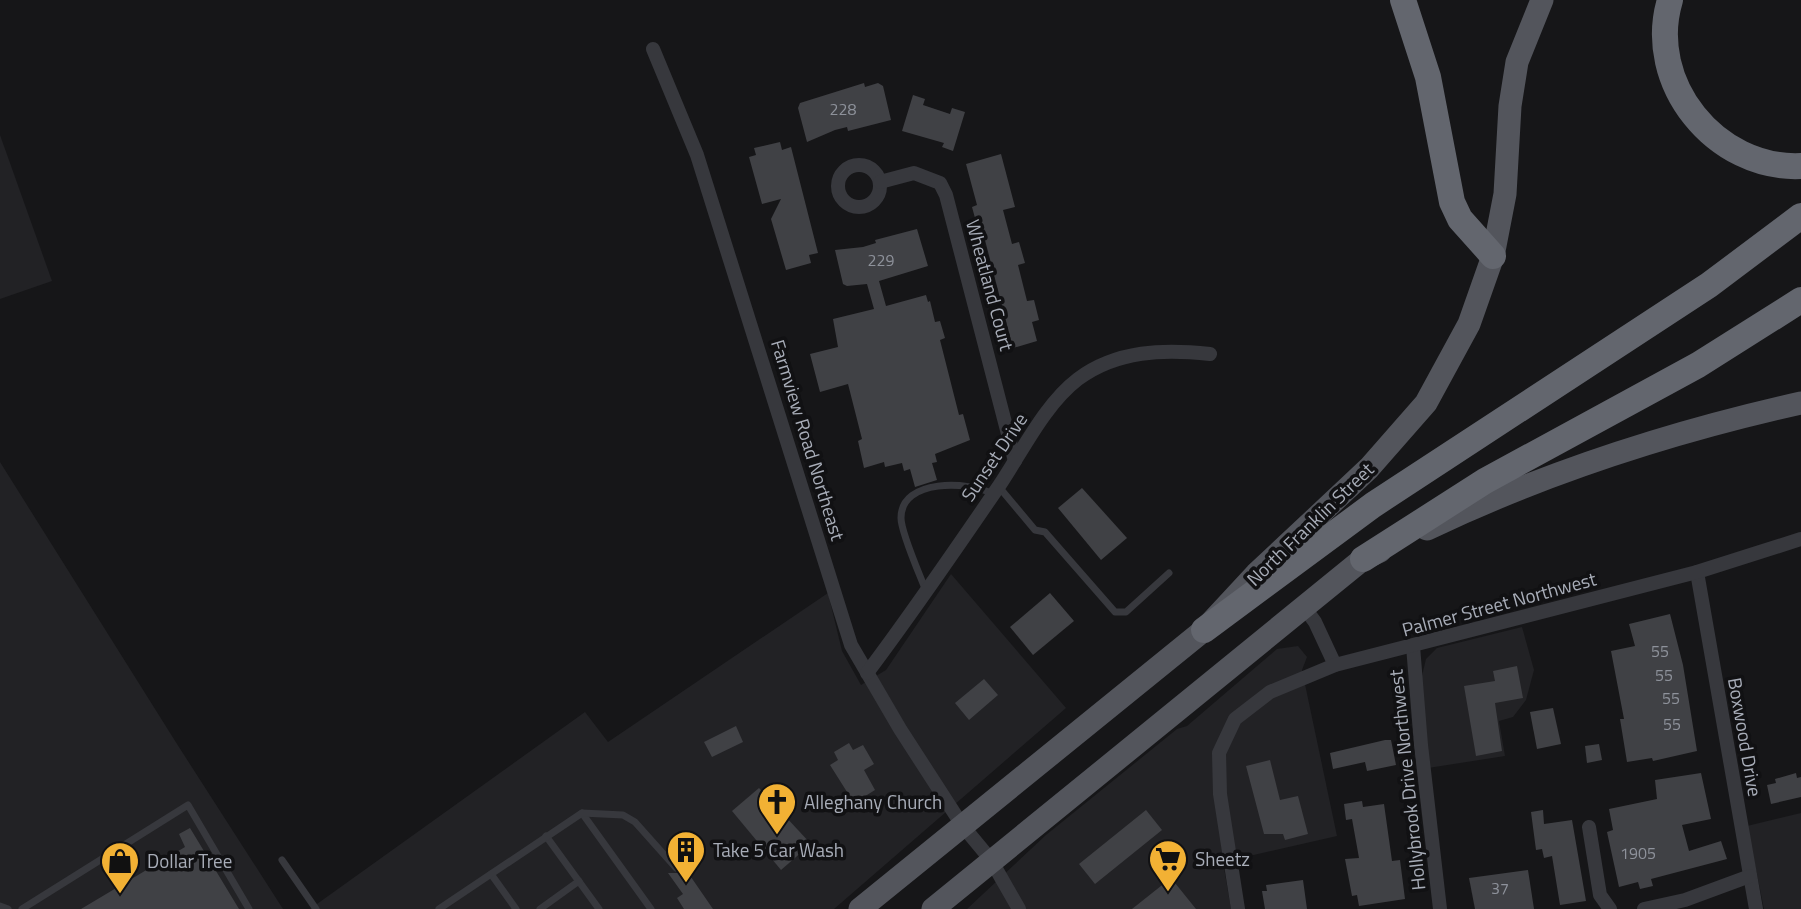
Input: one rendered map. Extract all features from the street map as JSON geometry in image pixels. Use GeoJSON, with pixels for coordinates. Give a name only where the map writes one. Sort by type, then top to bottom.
{"type":"FeatureCollection","features":[{"type":"Feature","properties":{"kind":"highway"},"geometry":{"type":"LineString","coordinates":[[1404,0],[1428,77],[1452,202],[1460,219],[1493,256]]}},
{"type":"Feature","properties":{"kind":"highway"},"geometry":{"type":"LineString","coordinates":[[1670,0],[1665,35],[1667,62],[1676,88],[1691,113],[1711,135],[1758,162],[1781,167],[1801,166]]}},
{"type":"Feature","properties":{"kind":"highway"},"geometry":{"type":"LineString","coordinates":[[1204,630],[1373,505],[1709,285],[1801,216]]}},
{"type":"Feature","properties":{"kind":"highway"},"geometry":{"type":"LineString","coordinates":[[1363,559],[1485,481],[1698,365],[1801,300]]}},
{"type":"Feature","properties":{"kind":"main road","name":"North Franklin Street"},"geometry":{"type":"LineString","coordinates":[[860,909],[1204,630],[1256,574],[1360,478],[1426,403],[1469,324],[1493,256],[1505,194],[1510,106],[1517,62],[1542,0]]}},
{"type":"Feature","properties":{"kind":"main road"},"geometry":{"type":"LineString","coordinates":[[933,909],[1363,559],[1503,493],[1638,444],[1801,403]]}},
{"type":"Feature","properties":{"kind":"street","name":"Farmview Road Northeast"},"geometry":{"type":"LineString","coordinates":[[653,48],[697,155],[768,371],[851,645],[962,825],[991,860],[1019,909]]}},
{"type":"Feature","properties":{"kind":"street","name":"Wheatland Court"},"geometry":{"type":"LineString","coordinates":[[880,182],[914,173],[940,183],[946,195],[1015,461]]}},
{"type":"Feature","properties":{"kind":"street","name":"Sunset Drive"},"geometry":{"type":"LineString","coordinates":[[867,673],[927,593],[1015,461],[1059,400],[1077,380],[1098,368],[1145,352],[1210,354]]}},
{"type":"Feature","properties":{"kind":"street","name":"Palmer Street Northwest"},"geometry":{"type":"LineString","coordinates":[[1238,909],[1219,753],[1225,736],[1236,719],[1270,692],[1335,665],[1697,572],[1801,539]]}},
{"type":"Feature","properties":{"kind":"street","name":"Boxwood Drive"},"geometry":{"type":"LineString","coordinates":[[1697,572],[1756,909]]}},
{"type":"Feature","properties":{"kind":"street"},"geometry":{"type":"LineString","coordinates":[[1304,607],[1315,622],[1335,665]]}},
{"type":"Feature","properties":{"kind":"street","name":"Hollybrook Drive Northwest"},"geometry":{"type":"LineString","coordinates":[[1413,646],[1421,745],[1440,909]]}},
{"type":"Feature","properties":{"kind":"street"},"geometry":{"type":"LineString","coordinates":[[1589,827],[1600,895],[1610,909]]}},
{"type":"Feature","properties":{"kind":"street"},"geometry":{"type":"LineString","coordinates":[[1644,909],[1685,900],[1750,876]]}},
{"type":"Feature","properties":{"kind":"lane"},"geometry":{"type":"LineString","coordinates":[[927,593],[901,519],[904,504],[915,493],[943,485],[995,490],[1035,530],[1045,532],[1115,612],[1126,612],[1169,573]]}},
{"type":"Feature","properties":{"kind":"lane"},"geometry":{"type":"LineString","coordinates":[[22,909],[188,805],[249,909]]}},
{"type":"Feature","properties":{"kind":"lane"},"geometry":{"type":"LineString","coordinates":[[582,813],[651,909]]}},
{"type":"Feature","properties":{"kind":"lane"},"geometry":{"type":"LineString","coordinates":[[439,909],[582,813],[615,814],[635,822],[676,868]]}},
{"type":"Feature","properties":{"kind":"lane"},"geometry":{"type":"LineString","coordinates":[[545,836],[599,909]]}},
{"type":"Feature","properties":{"kind":"lane"},"geometry":{"type":"LineString","coordinates":[[282,860],[316,909]]}},
{"type":"Feature","properties":{"kind":"lane"},"geometry":{"type":"LineString","coordinates":[[491,874],[516,909]]}},
{"type":"Feature","properties":{"kind":"lane"},"geometry":{"type":"LineString","coordinates":[[540,909],[579,881]]}},
{"type":"Feature","properties":{"kind":"lane"},"geometry":{"type":"LineString","coordinates":[[0,906],[8,909]]}},
{"type":"Feature","properties":{"kind":"shaded area"},"geometry":{"type":"Polygon","coordinates":[[[0,135],[52,281],[0,299],[0,135]]]}},
{"type":"Feature","properties":{"kind":"shaded area"},"geometry":{"type":"Polygon","coordinates":[[[0,462],[177,744],[283,909],[0,909],[0,462]]]}},
{"type":"Feature","properties":{"kind":"shaded area"},"geometry":{"type":"Polygon","coordinates":[[[951,574],[1066,708],[834,909],[310,909],[585,712],[608,742],[828,593],[842,651],[861,685],[886,670],[951,574]]]}},
{"type":"Feature","properties":{"kind":"shaded area"},"geometry":{"type":"Polygon","coordinates":[[[1522,627],[1534,670],[1526,700],[1513,717],[1499,721],[1505,756],[1428,768],[1421,680],[1426,659],[1437,648],[1522,627]]]}},
{"type":"Feature","properties":{"kind":"shaded area"},"geometry":{"type":"Polygon","coordinates":[[[1298,646],[1307,657],[1302,670],[1337,836],[1223,862],[1231,909],[967,909],[1046,835],[1177,729],[1187,726],[1277,649],[1298,646]]]}},
{"type":"Feature","properties":{"kind":"shaded area"},"geometry":{"type":"Polygon","coordinates":[[[1801,813],[1801,909],[1764,909],[1747,826],[1801,813]]]}},
{"type":"Feature","properties":{"kind":"building"},"geometry":{"type":"Polygon","coordinates":[[[864,83],[865,87],[878,83],[883,86],[891,120],[848,131],[847,127],[835,130],[807,142],[798,108],[800,103],[864,83]]]}},
{"type":"Feature","properties":{"kind":"building"},"geometry":{"type":"Polygon","coordinates":[[[913,95],[925,99],[923,105],[950,114],[952,108],[965,112],[953,151],[942,147],[944,143],[902,131],[913,95]]]}},
{"type":"Feature","properties":{"kind":"building"},"geometry":{"type":"Polygon","coordinates":[[[780,142],[782,150],[791,147],[818,253],[809,255],[811,263],[786,270],[771,219],[781,199],[762,204],[749,157],[756,155],[754,148],[780,142]]]}},
{"type":"Feature","properties":{"kind":"building"},"geometry":{"type":"Polygon","coordinates":[[[1001,154],[1015,207],[1003,210],[1012,244],[1019,242],[1025,263],[1018,265],[1027,301],[1034,300],[1039,320],[1032,322],[1037,341],[1013,348],[979,217],[975,218],[972,207],[977,205],[966,164],[1001,154]]]}},
{"type":"Feature","properties":{"kind":"building"},"geometry":{"type":"Polygon","coordinates":[[[917,229],[928,266],[879,281],[886,306],[926,295],[928,302],[930,301],[935,322],[940,321],[945,338],[940,340],[959,415],[963,414],[970,440],[935,454],[937,462],[932,463],[937,480],[915,487],[910,469],[904,471],[902,463],[885,467],[884,462],[864,468],[858,441],[862,439],[848,384],[820,392],[810,354],[838,347],[833,319],[874,309],[867,284],[843,284],[835,250],[863,247],[876,243],[875,240],[917,229]]]}},
{"type":"Feature","properties":{"kind":"building"},"geometry":{"type":"Polygon","coordinates":[[[1082,488],[1127,538],[1101,560],[1058,508],[1082,488]]]}},
{"type":"Feature","properties":{"kind":"building"},"geometry":{"type":"Polygon","coordinates":[[[1050,593],[1074,621],[1033,655],[1010,627],[1050,593]]]}},
{"type":"Feature","properties":{"kind":"building"},"geometry":{"type":"Polygon","coordinates":[[[1670,614],[1683,665],[1697,751],[1653,761],[1652,758],[1627,762],[1620,719],[1624,719],[1611,651],[1635,646],[1629,624],[1670,614]]]}},
{"type":"Feature","properties":{"kind":"building"},"geometry":{"type":"Polygon","coordinates":[[[1517,666],[1523,698],[1495,703],[1502,751],[1476,756],[1464,686],[1495,681],[1493,671],[1517,666]]]}},
{"type":"Feature","properties":{"kind":"building"},"geometry":{"type":"Polygon","coordinates":[[[984,679],[998,695],[969,720],[955,703],[984,679]]]}},
{"type":"Feature","properties":{"kind":"building"},"geometry":{"type":"Polygon","coordinates":[[[1553,708],[1561,744],[1537,749],[1530,712],[1553,708]]]}},
{"type":"Feature","properties":{"kind":"building"},"geometry":{"type":"Polygon","coordinates":[[[736,726],[743,742],[712,757],[704,742],[736,726]]]}},
{"type":"Feature","properties":{"kind":"building"},"geometry":{"type":"Polygon","coordinates":[[[1391,740],[1396,765],[1367,771],[1365,762],[1333,769],[1330,753],[1391,740]]]}},
{"type":"Feature","properties":{"kind":"building","name":"Alleghany Church"},"geometry":{"type":"Polygon","coordinates":[[[849,743],[853,750],[863,745],[874,764],[864,770],[875,790],[854,803],[830,765],[838,760],[834,752],[849,743]]]}},
{"type":"Feature","properties":{"kind":"building"},"geometry":{"type":"Polygon","coordinates":[[[1599,744],[1602,760],[1587,763],[1585,746],[1599,744]]]}},
{"type":"Feature","properties":{"kind":"building"},"geometry":{"type":"Polygon","coordinates":[[[1270,760],[1280,800],[1298,796],[1308,834],[1285,840],[1283,834],[1264,834],[1246,766],[1270,760]]]}},
{"type":"Feature","properties":{"kind":"building"},"geometry":{"type":"Polygon","coordinates":[[[1701,773],[1711,819],[1682,825],[1689,851],[1721,841],[1727,859],[1651,879],[1653,886],[1640,889],[1638,882],[1619,887],[1607,832],[1613,830],[1609,809],[1657,799],[1655,780],[1701,773]]]}},
{"type":"Feature","properties":{"kind":"building"},"geometry":{"type":"Polygon","coordinates":[[[1796,773],[1797,778],[1801,777],[1801,797],[1771,804],[1767,785],[1776,783],[1775,779],[1796,773]]]}},
{"type":"Feature","properties":{"kind":"building","name":"Alleghany Church"},"geometry":{"type":"Polygon","coordinates":[[[759,788],[811,844],[781,870],[732,811],[759,788]]]}},
{"type":"Feature","properties":{"kind":"building"},"geometry":{"type":"Polygon","coordinates":[[[1362,801],[1363,807],[1384,804],[1392,861],[1400,860],[1405,899],[1359,906],[1357,895],[1352,896],[1345,859],[1359,858],[1352,819],[1346,820],[1344,804],[1362,801]]]}},
{"type":"Feature","properties":{"kind":"building","name":"Sheetz"},"geometry":{"type":"Polygon","coordinates":[[[1146,810],[1162,830],[1095,884],[1079,864],[1146,810]]]}},
{"type":"Feature","properties":{"kind":"building"},"geometry":{"type":"Polygon","coordinates":[[[1543,810],[1544,824],[1572,820],[1586,901],[1560,905],[1552,856],[1544,858],[1542,849],[1536,850],[1531,812],[1543,810]]]}},
{"type":"Feature","properties":{"kind":"building"},"geometry":{"type":"Polygon","coordinates":[[[190,828],[239,909],[81,909],[185,847],[179,834],[190,828]]]}},
{"type":"Feature","properties":{"kind":"building","name":"Take 5 Car Wash"},"geometry":{"type":"Polygon","coordinates":[[[682,864],[713,909],[684,909],[677,898],[683,894],[668,873],[680,873],[682,864]]]}},
{"type":"Feature","properties":{"kind":"building"},"geometry":{"type":"Polygon","coordinates":[[[1528,870],[1534,909],[1475,909],[1469,878],[1528,870]]]}},
{"type":"Feature","properties":{"kind":"building","name":"Sheetz"},"geometry":{"type":"Polygon","coordinates":[[[1171,878],[1196,909],[1132,909],[1171,878]]]}},
{"type":"Feature","properties":{"kind":"building"},"geometry":{"type":"Polygon","coordinates":[[[1303,880],[1307,909],[1265,909],[1262,891],[1267,891],[1266,885],[1303,880]]]}},
{"type":"Feature","properties":{"kind":"place","name":"Alleghany Church"},"geometry":{"type":"Point","coordinates":[777,836]}},
{"type":"Feature","properties":{"kind":"place","name":"Take 5 Car Wash"},"geometry":{"type":"Point","coordinates":[686,884]}},
{"type":"Feature","properties":{"kind":"place","name":"Sheetz"},"geometry":{"type":"Point","coordinates":[1168,893]}},
{"type":"Feature","properties":{"kind":"place","name":"Dollar Tree"},"geometry":{"type":"Point","coordinates":[120,895]}}]}
